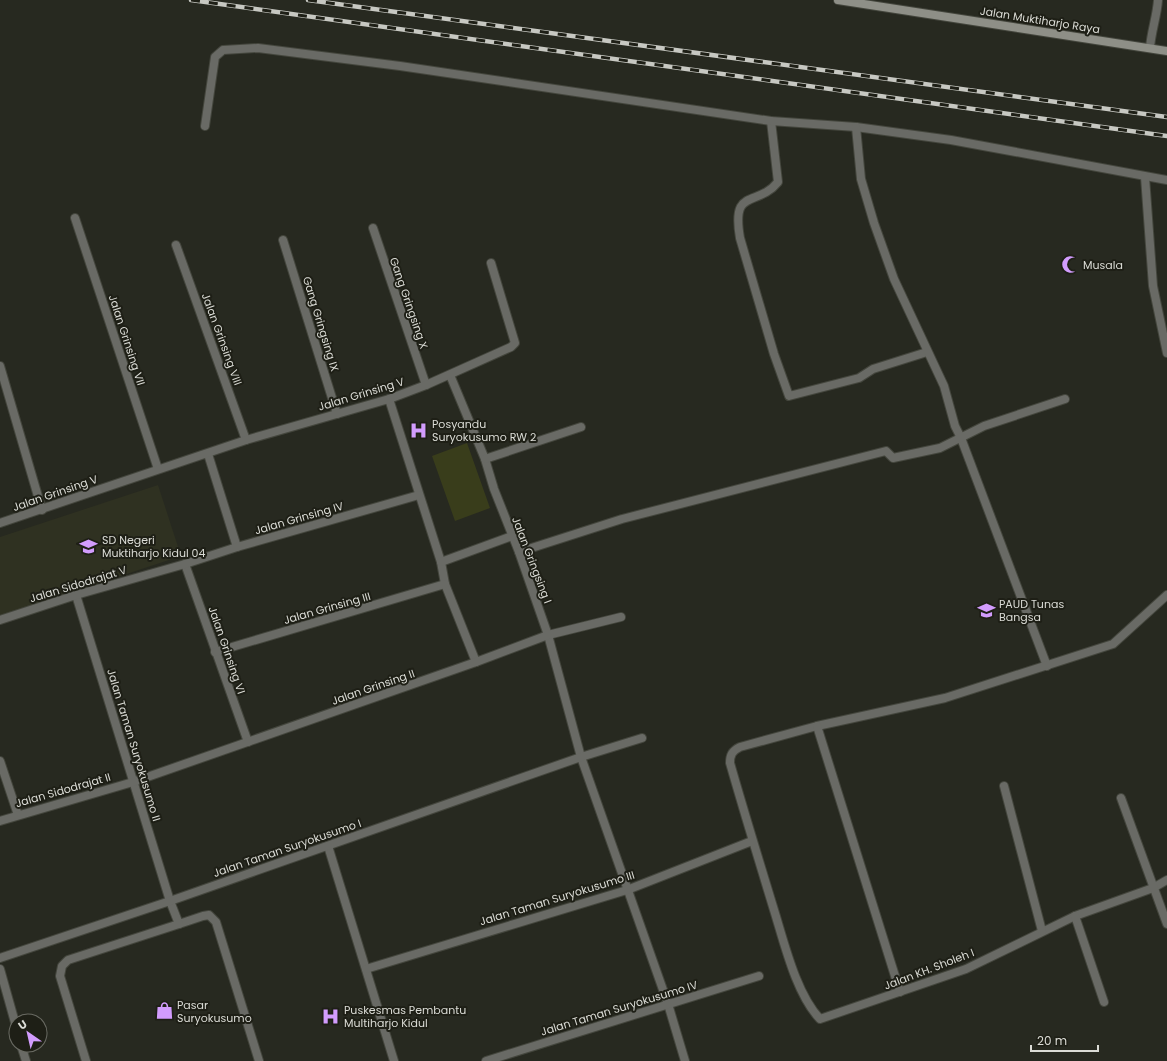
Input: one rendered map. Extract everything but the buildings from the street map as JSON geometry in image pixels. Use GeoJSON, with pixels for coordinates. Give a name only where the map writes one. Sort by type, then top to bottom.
{"type":"FeatureCollection","features":[{"type":"Feature","properties":{"kind":"street","name":"Jalan Muktiharjo Raya"},"geometry":{"type":"LineString","coordinates":[[838,0],[1167,51]]}},
{"type":"Feature","properties":{"kind":"street"},"geometry":{"type":"LineString","coordinates":[[1150,48],[1151,30],[1157,13],[1158,0]]}},
{"type":"Feature","properties":{"kind":"street"},"geometry":{"type":"LineString","coordinates":[[205,126],[215,57],[223,50],[258,48],[400,66],[771,121],[856,126],[951,140],[1167,180]]}},
{"type":"Feature","properties":{"kind":"street"},"geometry":{"type":"LineString","coordinates":[[771,121],[778,182],[772,190],[748,199],[740,207],[737,220],[740,238],[774,354],[789,396],[859,378],[873,369],[926,352]]}},
{"type":"Feature","properties":{"kind":"street"},"geometry":{"type":"LineString","coordinates":[[856,126],[861,179],[874,223],[894,279],[926,352],[944,386],[955,426],[961,438],[1047,666]]}},
{"type":"Feature","properties":{"kind":"street"},"geometry":{"type":"LineString","coordinates":[[1145,177],[1153,286],[1167,353]]}},
{"type":"Feature","properties":{"kind":"street","name":"Jalan Grinsing VII"},"geometry":{"type":"LineString","coordinates":[[74,218],[158,469]]}},
{"type":"Feature","properties":{"kind":"street","name":"Gang Gringsing X"},"geometry":{"type":"LineString","coordinates":[[373,228],[426,385]]}},
{"type":"Feature","properties":{"kind":"street","name":"Gang Gringsing IX"},"geometry":{"type":"LineString","coordinates":[[283,240],[337,414]]}},
{"type":"Feature","properties":{"kind":"street","name":"Jalan Grinsing VIII"},"geometry":{"type":"LineString","coordinates":[[176,245],[246,440]]}},
{"type":"Feature","properties":{"kind":"street","name":"Jalan Grinsing V"},"geometry":{"type":"LineString","coordinates":[[0,523],[246,440],[389,399],[450,375],[511,347],[515,343],[491,263]]}},
{"type":"Feature","properties":{"kind":"street"},"geometry":{"type":"LineString","coordinates":[[0,366],[42,510]]}},
{"type":"Feature","properties":{"kind":"street","name":"Jalan Gringsing I"},"geometry":{"type":"LineString","coordinates":[[450,375],[485,459],[512,536],[520,552],[548,635],[581,757],[626,890],[668,1004],[685,1061]]}},
{"type":"Feature","properties":{"kind":"street"},"geometry":{"type":"LineString","coordinates":[[389,399],[441,562],[445,584],[476,662]]}},
{"type":"Feature","properties":{"kind":"street"},"geometry":{"type":"LineString","coordinates":[[520,552],[622,519],[886,450],[893,458],[940,448],[984,426],[1065,399]]}},
{"type":"Feature","properties":{"kind":"street"},"geometry":{"type":"LineString","coordinates":[[485,459],[581,427]]}},
{"type":"Feature","properties":{"kind":"street"},"geometry":{"type":"LineString","coordinates":[[208,454],[237,547]]}},
{"type":"Feature","properties":{"kind":"street","name":"Jalan Grinsing IV"},"geometry":{"type":"LineString","coordinates":[[185,564],[237,547],[420,495]]}},
{"type":"Feature","properties":{"kind":"street"},"geometry":{"type":"LineString","coordinates":[[441,562],[512,536]]}},
{"type":"Feature","properties":{"kind":"street","name":"Jalan Sidodrajat V"},"geometry":{"type":"LineString","coordinates":[[0,620],[76,595],[185,564]]}},
{"type":"Feature","properties":{"kind":"street","name":"Jalan Grinsing VI"},"geometry":{"type":"LineString","coordinates":[[185,564],[248,742]]}},
{"type":"Feature","properties":{"kind":"street","name":"Jalan Grinsing III"},"geometry":{"type":"LineString","coordinates":[[215,652],[445,584]]}},
{"type":"Feature","properties":{"kind":"street","name":"Jalan Taman Suryokusumo II"},"geometry":{"type":"LineString","coordinates":[[76,595],[170,901],[179,924]]}},
{"type":"Feature","properties":{"kind":"street"},"geometry":{"type":"LineString","coordinates":[[752,841],[730,763],[732,752],[740,747],[818,726],[946,698],[1113,644],[1167,595]]}},
{"type":"Feature","properties":{"kind":"street","name":"Jalan Grinsing II"},"geometry":{"type":"LineString","coordinates":[[133,782],[476,662],[548,635],[620,617]]}},
{"type":"Feature","properties":{"kind":"street"},"geometry":{"type":"LineString","coordinates":[[818,726],[900,992]]}},
{"type":"Feature","properties":{"kind":"street","name":"Jalan Taman Suryokusumo I"},"geometry":{"type":"LineString","coordinates":[[0,958],[170,901],[581,757],[642,738]]}},
{"type":"Feature","properties":{"kind":"street"},"geometry":{"type":"LineString","coordinates":[[0,761],[18,815]]}},
{"type":"Feature","properties":{"kind":"street","name":"Jalan Sidodrajat II"},"geometry":{"type":"LineString","coordinates":[[0,821],[133,782]]}},
{"type":"Feature","properties":{"kind":"street"},"geometry":{"type":"LineString","coordinates":[[1004,786],[1042,931]]}},
{"type":"Feature","properties":{"kind":"street"},"geometry":{"type":"LineString","coordinates":[[1121,798],[1167,924]]}},
{"type":"Feature","properties":{"kind":"street","name":"Jalan Taman Suryokusumo III"},"geometry":{"type":"LineString","coordinates":[[366,969],[626,890],[752,841]]}},
{"type":"Feature","properties":{"kind":"street","name":"Jalan KH. Sholeh I"},"geometry":{"type":"LineString","coordinates":[[752,841],[791,964],[811,1010],[820,1018],[966,969],[1075,916],[1153,888],[1167,880]]}},
{"type":"Feature","properties":{"kind":"street"},"geometry":{"type":"LineString","coordinates":[[328,846],[394,1061]]}},
{"type":"Feature","properties":{"kind":"street"},"geometry":{"type":"LineString","coordinates":[[86,1061],[60,976],[62,966],[68,960],[209,915],[216,922],[259,1061]]}},
{"type":"Feature","properties":{"kind":"street"},"geometry":{"type":"LineString","coordinates":[[1075,916],[1104,1002]]}},
{"type":"Feature","properties":{"kind":"street"},"geometry":{"type":"LineString","coordinates":[[0,969],[3,988],[12,1013]]}},
{"type":"Feature","properties":{"kind":"street","name":"Jalan Taman Suryokusumo IV"},"geometry":{"type":"LineString","coordinates":[[486,1061],[759,976]]}},
{"type":"Feature","properties":{"kind":"shaded area","name":"SD Negeri Muktiharjo Kidul 04"},"geometry":{"type":"Polygon","coordinates":[[[158,485],[181,556],[0,616],[0,537],[158,485]]]}},
{"type":"Feature","properties":{"kind":"green space"},"geometry":{"type":"Polygon","coordinates":[[[467,443],[490,508],[455,521],[432,456],[467,443]]]}},
{"type":"Feature","properties":{"kind":"railway"},"geometry":{"type":"LineString","coordinates":[[191,0],[1167,136]]}},
{"type":"Feature","properties":{"kind":"railway"},"geometry":{"type":"LineString","coordinates":[[308,0],[1167,117]]}},
{"type":"Feature","properties":{"kind":"place","name":"Musala"},"geometry":{"type":"Point","coordinates":[1070,265]}},
{"type":"Feature","properties":{"kind":"place","name":"Posyandu Suryokusumo RW 2"},"geometry":{"type":"Point","coordinates":[419,430]}},
{"type":"Feature","properties":{"kind":"place","name":"SD Negeri Muktiharjo Kidul 04"},"geometry":{"type":"Point","coordinates":[89,546]}},
{"type":"Feature","properties":{"kind":"place","name":"PAUD Tunas Bangsa"},"geometry":{"type":"Point","coordinates":[986,610]}},
{"type":"Feature","properties":{"kind":"place","name":"Pasar Suryokusumo"},"geometry":{"type":"Point","coordinates":[164,1011]}},
{"type":"Feature","properties":{"kind":"place","name":"Puskesmas Pembantu Multiharjo Kidul"},"geometry":{"type":"Point","coordinates":[331,1016]}}]}
